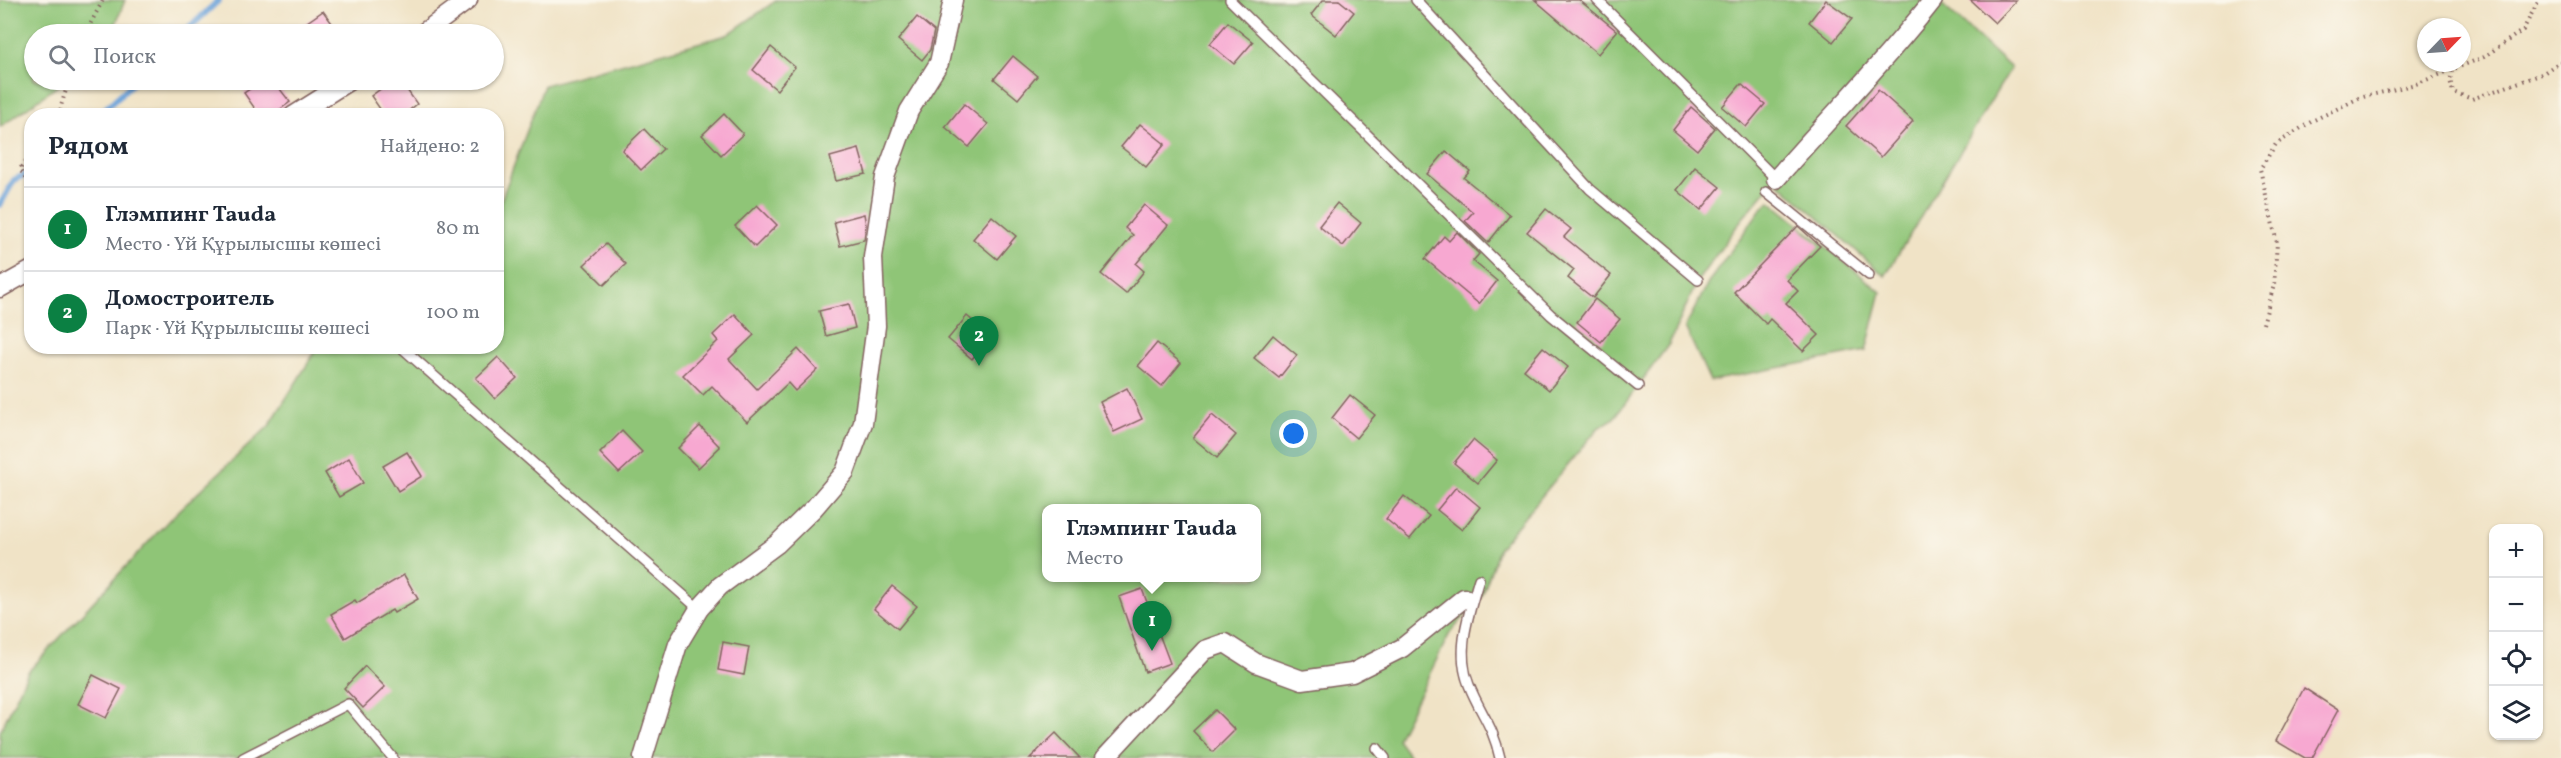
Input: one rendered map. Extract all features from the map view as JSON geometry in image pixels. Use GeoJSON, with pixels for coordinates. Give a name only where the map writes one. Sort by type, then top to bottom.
{"type":"FeatureCollection","features":[{"type":"Feature","properties":{"kind":"street"},"geometry":{"type":"LineString","coordinates":[[436,24],[468,0]]}},
{"type":"Feature","properties":{"kind":"street"},"geometry":{"type":"LineString","coordinates":[[643,758],[678,644],[699,609],[720,586],[777,544],[814,508],[845,472],[863,423],[876,326],[873,257],[885,177],[909,111],[939,63],[953,0]]}},
{"type":"Feature","properties":{"kind":"street"},"geometry":{"type":"LineString","coordinates":[[1771,186],[1933,0]]}},
{"type":"Feature","properties":{"kind":"street"},"geometry":{"type":"LineString","coordinates":[[306,108],[334,90]]}},
{"type":"Feature","properties":{"kind":"street"},"geometry":{"type":"LineString","coordinates":[[0,288],[24,274]]}},
{"type":"Feature","properties":{"kind":"street"},"geometry":{"type":"LineString","coordinates":[[1105,758],[1205,650],[1225,643],[1256,663],[1302,680],[1352,673],[1402,648],[1464,598]]}},
{"type":"Feature","properties":{"kind":"lane"},"geometry":{"type":"LineString","coordinates":[[1230,0],[1551,315],[1638,386]]}},
{"type":"Feature","properties":{"kind":"lane"},"geometry":{"type":"LineString","coordinates":[[1416,0],[1590,189],[1698,280]]}},
{"type":"Feature","properties":{"kind":"lane"},"geometry":{"type":"LineString","coordinates":[[1597,0],[1771,186],[1869,275]]}},
{"type":"Feature","properties":{"kind":"lane"},"geometry":{"type":"LineString","coordinates":[[409,354],[699,609]]}},
{"type":"Feature","properties":{"kind":"lane"},"geometry":{"type":"LineString","coordinates":[[1479,579],[1464,638],[1463,658],[1470,687],[1496,737],[1500,758]]}},
{"type":"Feature","properties":{"kind":"lane"},"geometry":{"type":"LineString","coordinates":[[243,758],[348,704],[393,758]]}},
{"type":"Feature","properties":{"kind":"lane"},"geometry":{"type":"LineString","coordinates":[[1377,748],[1385,758]]}},
{"type":"Feature","properties":{"kind":"path"},"geometry":{"type":"LineString","coordinates":[[90,24],[103,0]]}},
{"type":"Feature","properties":{"kind":"path"},"geometry":{"type":"LineString","coordinates":[[2471,63],[2484,57],[2523,30],[2539,0]]}},
{"type":"Feature","properties":{"kind":"path"},"geometry":{"type":"LineString","coordinates":[[2452,72],[2450,80],[2453,92],[2472,99],[2542,74],[2561,61]]}},
{"type":"Feature","properties":{"kind":"path"},"geometry":{"type":"LineString","coordinates":[[2263,324],[2274,285],[2277,243],[2260,169],[2276,144],[2314,120],[2359,98],[2416,84],[2449,72]]}},
{"type":"Feature","properties":{"kind":"path"},"geometry":{"type":"LineString","coordinates":[[60,108],[66,90]]}},
{"type":"Feature","properties":{"kind":"path"},"geometry":{"type":"LineString","coordinates":[[24,163],[20,169],[24,178]]}},
{"type":"Feature","properties":{"kind":"green space"},"geometry":{"type":"Polygon","coordinates":[[[0,0],[125,0],[116,24],[24,24],[24,90],[52,90],[0,127],[0,0]]]}},
{"type":"Feature","properties":{"kind":"green space"},"geometry":{"type":"Polygon","coordinates":[[[777,0],[1937,0],[2011,68],[1885,276],[1775,180],[1742,219],[1698,280],[1669,344],[1618,413],[1598,428],[1499,548],[1482,596],[1450,633],[1397,739],[1411,758],[0,758],[0,732],[28,672],[169,520],[269,426],[314,354],[504,354],[504,192],[544,85],[727,35],[777,0]]]}},
{"type":"Feature","properties":{"kind":"green space"},"geometry":{"type":"Polygon","coordinates":[[[1770,201],[1881,292],[1866,351],[1710,381],[1685,327],[1710,280],[1760,210],[1770,201]]]}},
{"type":"Feature","properties":{"kind":"building"},"geometry":{"type":"Polygon","coordinates":[[[1323,0],[1339,0],[1354,12],[1336,35],[1311,15],[1323,0]]]}},
{"type":"Feature","properties":{"kind":"building"},"geometry":{"type":"Polygon","coordinates":[[[1535,0],[1579,0],[1617,31],[1598,54],[1535,0]]]}},
{"type":"Feature","properties":{"kind":"building"},"geometry":{"type":"Polygon","coordinates":[[[1826,0],[1852,19],[1833,42],[1809,22],[1826,0]]]}},
{"type":"Feature","properties":{"kind":"building"},"geometry":{"type":"Polygon","coordinates":[[[1970,0],[2017,0],[1995,23],[1970,0]]]}},
{"type":"Feature","properties":{"kind":"building"},"geometry":{"type":"Polygon","coordinates":[[[323,11],[333,24],[304,24],[323,11]]]}},
{"type":"Feature","properties":{"kind":"building"},"geometry":{"type":"Polygon","coordinates":[[[917,17],[934,31],[930,50],[922,60],[898,40],[917,17]]]}},
{"type":"Feature","properties":{"kind":"building"},"geometry":{"type":"Polygon","coordinates":[[[1228,22],[1253,42],[1234,64],[1210,44],[1228,22]]]}},
{"type":"Feature","properties":{"kind":"building"},"geometry":{"type":"Polygon","coordinates":[[[771,47],[795,67],[777,90],[753,70],[771,47]]]}},
{"type":"Feature","properties":{"kind":"building"},"geometry":{"type":"Polygon","coordinates":[[[1013,56],[1037,76],[1018,99],[994,79],[1013,56]]]}},
{"type":"Feature","properties":{"kind":"building"},"geometry":{"type":"Polygon","coordinates":[[[1741,84],[1765,104],[1746,127],[1722,107],[1741,84]]]}},
{"type":"Feature","properties":{"kind":"building"},"geometry":{"type":"Polygon","coordinates":[[[248,90],[281,90],[290,102],[282,108],[254,108],[244,93],[248,90]]]}},
{"type":"Feature","properties":{"kind":"building"},"geometry":{"type":"Polygon","coordinates":[[[379,90],[407,90],[417,104],[412,108],[379,108],[371,96],[379,90]]]}},
{"type":"Feature","properties":{"kind":"building"},"geometry":{"type":"Polygon","coordinates":[[[1878,90],[1913,121],[1881,157],[1846,126],[1878,90]]]}},
{"type":"Feature","properties":{"kind":"building"},"geometry":{"type":"Polygon","coordinates":[[[964,104],[988,124],[969,147],[945,127],[964,104]]]}},
{"type":"Feature","properties":{"kind":"building"},"geometry":{"type":"Polygon","coordinates":[[[1691,107],[1715,128],[1697,150],[1673,130],[1691,107]]]}},
{"type":"Feature","properties":{"kind":"building"},"geometry":{"type":"Polygon","coordinates":[[[724,114],[743,134],[721,155],[702,135],[724,114]]]}},
{"type":"Feature","properties":{"kind":"building"},"geometry":{"type":"Polygon","coordinates":[[[1140,124],[1165,144],[1146,167],[1121,147],[1140,124]]]}},
{"type":"Feature","properties":{"kind":"building"},"geometry":{"type":"Polygon","coordinates":[[[644,129],[663,149],[641,170],[622,150],[644,129]]]}},
{"type":"Feature","properties":{"kind":"building"},"geometry":{"type":"Polygon","coordinates":[[[859,149],[866,174],[836,181],[830,157],[859,149]]]}},
{"type":"Feature","properties":{"kind":"building"},"geometry":{"type":"Polygon","coordinates":[[[1446,151],[1470,171],[1464,178],[1510,215],[1488,243],[1465,221],[1473,212],[1427,174],[1446,151]]]}},
{"type":"Feature","properties":{"kind":"building"},"geometry":{"type":"Polygon","coordinates":[[[1695,167],[1720,187],[1701,210],[1677,190],[1695,167]]]}},
{"type":"Feature","properties":{"kind":"building"},"geometry":{"type":"Polygon","coordinates":[[[1337,203],[1361,223],[1343,246],[1319,226],[1337,203]]]}},
{"type":"Feature","properties":{"kind":"building"},"geometry":{"type":"Polygon","coordinates":[[[757,205],[777,225],[755,247],[735,226],[757,205]]]}},
{"type":"Feature","properties":{"kind":"building"},"geometry":{"type":"Polygon","coordinates":[[[1144,205],[1168,225],[1136,264],[1144,271],[1126,294],[1101,274],[1133,235],[1125,228],[1144,205]]]}},
{"type":"Feature","properties":{"kind":"building"},"geometry":{"type":"Polygon","coordinates":[[[1546,209],[1571,229],[1564,237],[1611,275],[1593,298],[1568,278],[1574,270],[1527,232],[1546,209]]]}},
{"type":"Feature","properties":{"kind":"building"},"geometry":{"type":"Polygon","coordinates":[[[864,214],[866,225],[864,240],[840,246],[834,222],[864,214]]]}},
{"type":"Feature","properties":{"kind":"building"},"geometry":{"type":"Polygon","coordinates":[[[992,216],[1016,236],[997,259],[973,239],[992,216]]]}},
{"type":"Feature","properties":{"kind":"building"},"geometry":{"type":"Polygon","coordinates":[[[1798,226],[1820,246],[1787,280],[1798,291],[1786,303],[1819,335],[1803,351],[1770,319],[1766,324],[1734,292],[1798,226]]]}},
{"type":"Feature","properties":{"kind":"building"},"geometry":{"type":"Polygon","coordinates":[[[1457,232],[1479,254],[1473,261],[1497,281],[1479,304],[1425,259],[1444,236],[1449,241],[1457,232]]]}},
{"type":"Feature","properties":{"kind":"building"},"geometry":{"type":"Polygon","coordinates":[[[606,244],[626,264],[604,285],[584,265],[606,244]]]}},
{"type":"Feature","properties":{"kind":"building"},"geometry":{"type":"Polygon","coordinates":[[[1595,299],[1620,319],[1601,342],[1577,322],[1595,299]]]}},
{"type":"Feature","properties":{"kind":"building"},"geometry":{"type":"Polygon","coordinates":[[[849,304],[855,328],[826,336],[819,311],[849,304]]]}},
{"type":"Feature","properties":{"kind":"building"},"geometry":{"type":"Polygon","coordinates":[[[735,314],[754,335],[729,359],[757,389],[798,349],[817,370],[795,391],[788,383],[747,422],[712,386],[703,395],[683,375],[718,341],[713,335],[735,314]]]}},
{"type":"Feature","properties":{"kind":"building"},"geometry":{"type":"Polygon","coordinates":[[[967,316],[991,336],[972,359],[948,339],[967,316]]]}},
{"type":"Feature","properties":{"kind":"building"},"geometry":{"type":"Polygon","coordinates":[[[1273,335],[1297,355],[1279,378],[1254,358],[1273,335]]]}},
{"type":"Feature","properties":{"kind":"building"},"geometry":{"type":"Polygon","coordinates":[[[1157,343],[1181,363],[1162,386],[1138,366],[1157,343]]]}},
{"type":"Feature","properties":{"kind":"building"},"geometry":{"type":"Polygon","coordinates":[[[1543,347],[1568,367],[1549,390],[1524,370],[1543,347]]]}},
{"type":"Feature","properties":{"kind":"building"},"geometry":{"type":"Polygon","coordinates":[[[498,357],[517,378],[495,399],[476,378],[498,357]]]}},
{"type":"Feature","properties":{"kind":"building"},"geometry":{"type":"Polygon","coordinates":[[[1127,388],[1142,419],[1114,432],[1100,402],[1127,388]]]}},
{"type":"Feature","properties":{"kind":"building"},"geometry":{"type":"Polygon","coordinates":[[[1350,395],[1375,415],[1356,438],[1332,418],[1350,395]]]}},
{"type":"Feature","properties":{"kind":"building"},"geometry":{"type":"Polygon","coordinates":[[[1212,415],[1236,435],[1217,458],[1193,438],[1212,415]]]}},
{"type":"Feature","properties":{"kind":"building"},"geometry":{"type":"Polygon","coordinates":[[[700,426],[720,447],[698,468],[678,448],[700,426]]]}},
{"type":"Feature","properties":{"kind":"building"},"geometry":{"type":"Polygon","coordinates":[[[622,431],[642,452],[619,473],[600,453],[622,431]]]}},
{"type":"Feature","properties":{"kind":"building"},"geometry":{"type":"Polygon","coordinates":[[[1473,440],[1497,460],[1478,483],[1454,463],[1473,440]]]}},
{"type":"Feature","properties":{"kind":"building"},"geometry":{"type":"Polygon","coordinates":[[[407,452],[422,476],[398,491],[383,466],[407,452]]]}},
{"type":"Feature","properties":{"kind":"building"},"geometry":{"type":"Polygon","coordinates":[[[349,458],[363,483],[339,497],[325,473],[349,458]]]}},
{"type":"Feature","properties":{"kind":"building"},"geometry":{"type":"Polygon","coordinates":[[[1456,487],[1480,507],[1462,530],[1437,510],[1456,487]]]}},
{"type":"Feature","properties":{"kind":"building"},"geometry":{"type":"Polygon","coordinates":[[[1404,496],[1429,516],[1410,539],[1386,519],[1404,496]]]}},
{"type":"Feature","properties":{"kind":"building"},"geometry":{"type":"Polygon","coordinates":[[[404,575],[418,599],[394,613],[392,610],[345,638],[331,614],[355,600],[357,603],[404,575]]]}},
{"type":"Feature","properties":{"kind":"building"},"geometry":{"type":"Polygon","coordinates":[[[892,586],[917,606],[898,629],[874,609],[892,586]]]}},
{"type":"Feature","properties":{"kind":"building"},"geometry":{"type":"Polygon","coordinates":[[[1142,589],[1170,663],[1145,672],[1119,597],[1142,589]]]}},
{"type":"Feature","properties":{"kind":"building"},"geometry":{"type":"Polygon","coordinates":[[[723,642],[749,647],[744,675],[718,670],[723,642]]]}},
{"type":"Feature","properties":{"kind":"building"},"geometry":{"type":"Polygon","coordinates":[[[365,666],[385,687],[363,708],[344,688],[365,666]]]}},
{"type":"Feature","properties":{"kind":"building"},"geometry":{"type":"Polygon","coordinates":[[[93,675],[121,689],[106,718],[78,704],[93,675]]]}},
{"type":"Feature","properties":{"kind":"building"},"geometry":{"type":"Polygon","coordinates":[[[2304,688],[2338,710],[2312,758],[2305,758],[2276,741],[2304,688]]]}},
{"type":"Feature","properties":{"kind":"building"},"geometry":{"type":"Polygon","coordinates":[[[1215,710],[1235,730],[1213,752],[1193,731],[1215,710]]]}},
{"type":"Feature","properties":{"kind":"building"},"geometry":{"type":"Polygon","coordinates":[[[1056,733],[1080,758],[1030,758],[1056,733]]]}},
{"type":"Feature","properties":{"kind":"waterway"},"geometry":{"type":"LineString","coordinates":[[194,24],[219,0]]}},
{"type":"Feature","properties":{"kind":"waterway"},"geometry":{"type":"LineString","coordinates":[[106,108],[125,90]]}},
{"type":"Feature","properties":{"kind":"waterway"},"geometry":{"type":"LineString","coordinates":[[0,205],[14,180],[24,175]]}},
{"type":"Feature","properties":{"kind":"place","name":"Домостроитель"},"geometry":{"type":"Point","coordinates":[979,366]}},
{"type":"Feature","properties":{"kind":"place","name":"Глэмпинг Tauda"},"geometry":{"type":"Point","coordinates":[1152,651]}}]}
